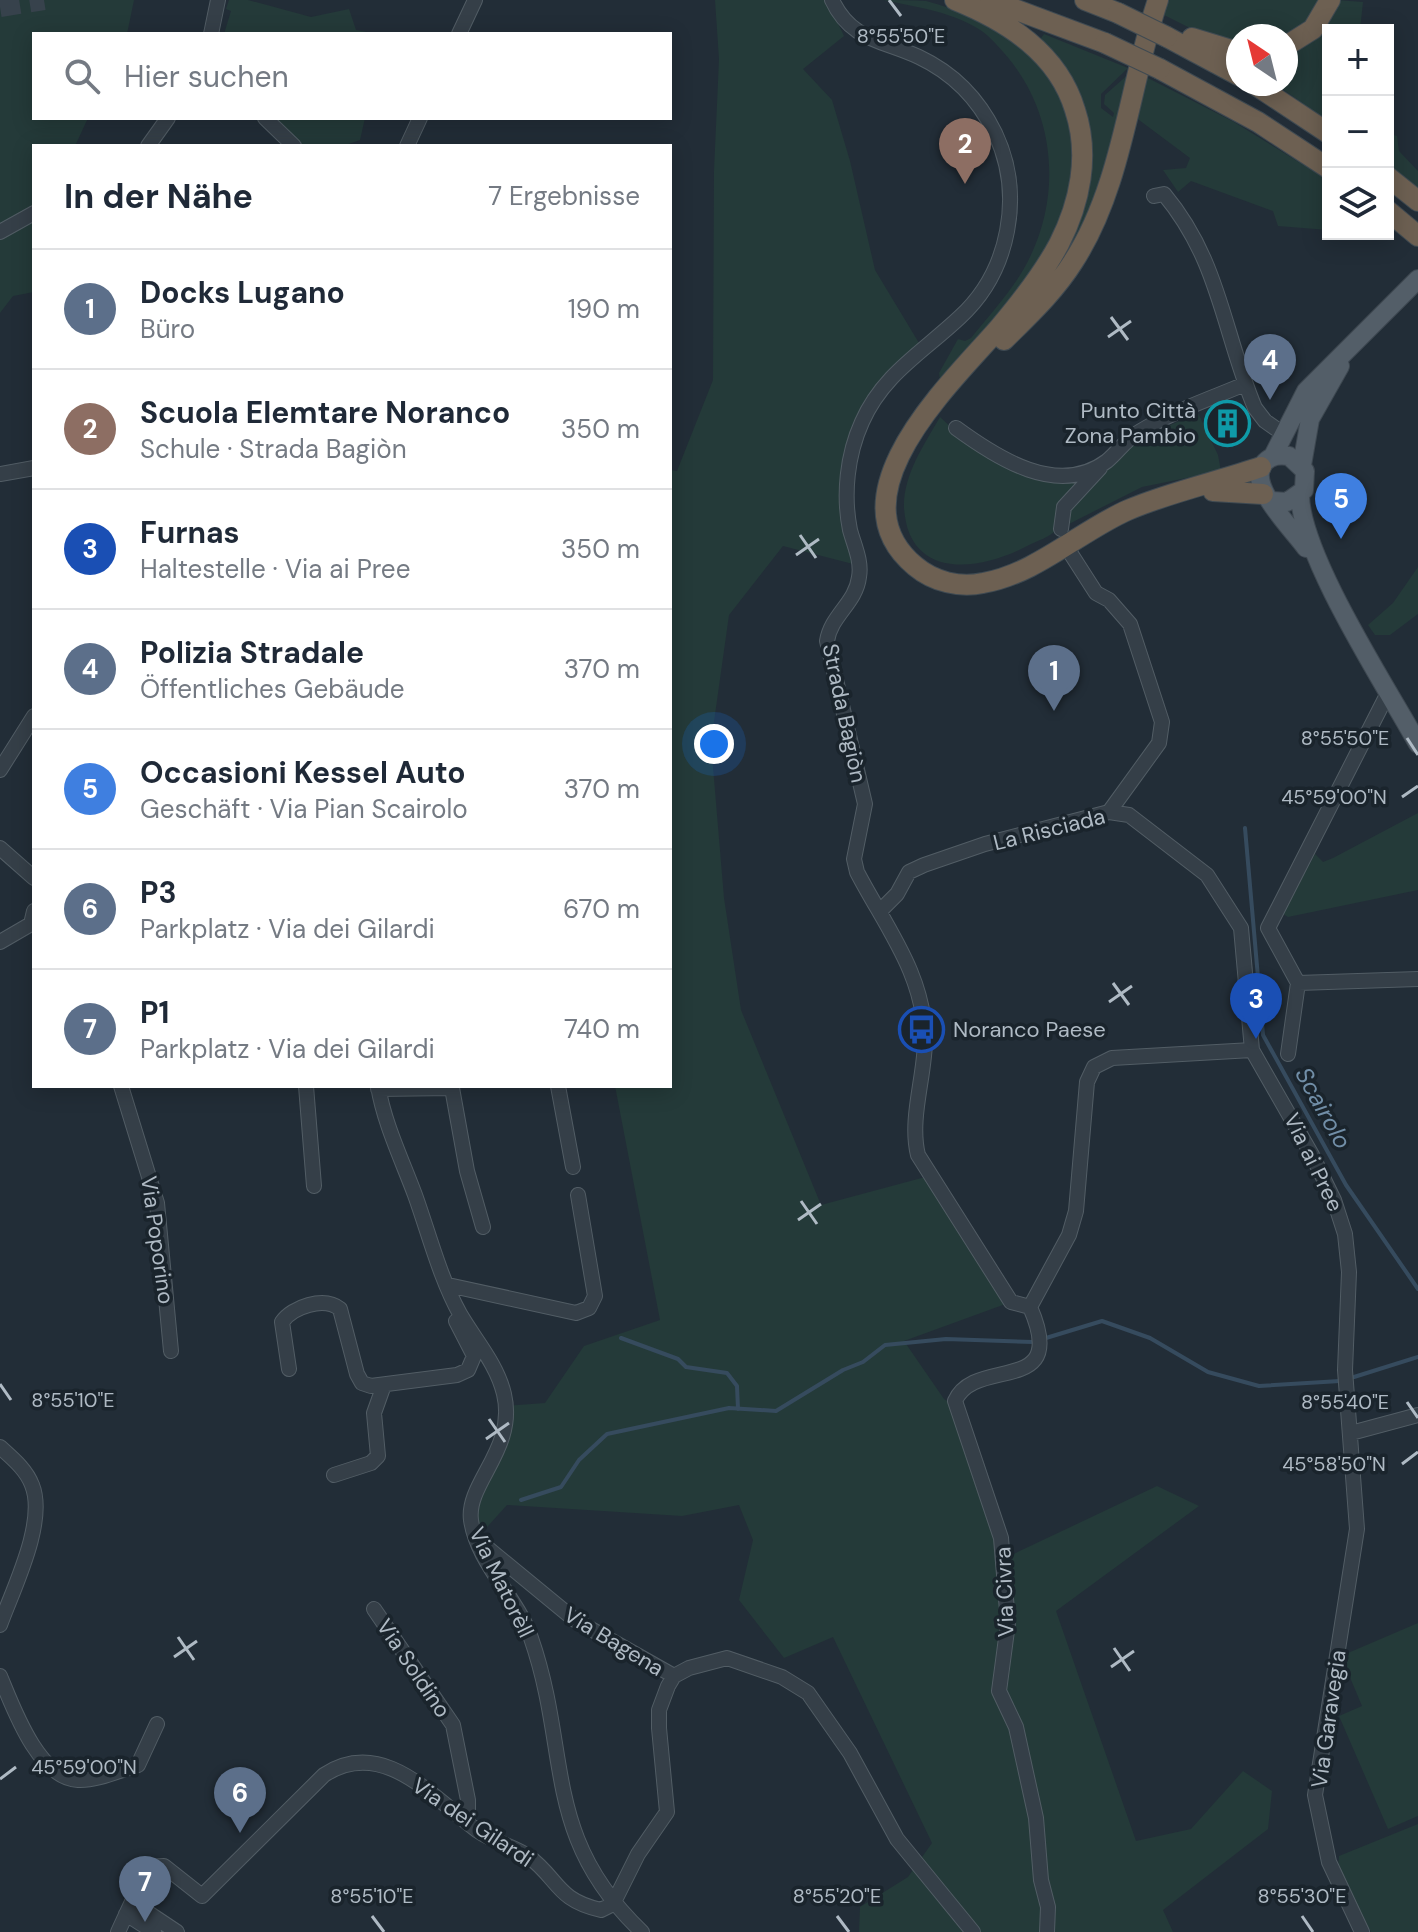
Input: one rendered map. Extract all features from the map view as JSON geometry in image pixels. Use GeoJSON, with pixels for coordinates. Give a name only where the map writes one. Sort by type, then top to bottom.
{"type":"FeatureCollection","features":[{"type":"Feature","properties":{"kind":"highway"},"geometry":{"type":"LineString","coordinates":[[955,0],[1003,23],[1043,55],[1075,107],[1083,154],[1071,216],[1050,259],[1008,317],[928,409],[904,446],[886,501],[890,529],[903,554],[913,565],[938,580],[965,585],[994,581],[1128,510],[1267,462]]}},
{"type":"Feature","properties":{"kind":"highway"},"geometry":{"type":"LineString","coordinates":[[990,0],[1105,43],[1160,69],[1258,122],[1322,164]]}},
{"type":"Feature","properties":{"kind":"highway"},"geometry":{"type":"LineString","coordinates":[[1085,0],[1117,6],[1168,32],[1226,68]]}},
{"type":"Feature","properties":{"kind":"highway"},"geometry":{"type":"LineString","coordinates":[[949,386],[986,357],[1047,297],[1082,249],[1110,177],[1158,0]]}},
{"type":"Feature","properties":{"kind":"highway"},"geometry":{"type":"LineString","coordinates":[[1298,38],[1313,29],[1330,0]]}},
{"type":"Feature","properties":{"kind":"highway"},"geometry":{"type":"LineString","coordinates":[[1168,32],[1226,49]]}},
{"type":"Feature","properties":{"kind":"highway"},"geometry":{"type":"LineString","coordinates":[[1272,96],[1322,129]]}},
{"type":"Feature","properties":{"kind":"highway"},"geometry":{"type":"LineString","coordinates":[[1394,182],[1418,201]]}},
{"type":"Feature","properties":{"kind":"highway"},"geometry":{"type":"LineString","coordinates":[[1394,216],[1418,236]]}},
{"type":"Feature","properties":{"kind":"highway"},"geometry":{"type":"LineString","coordinates":[[1173,495],[1229,490],[1267,498]]}},
{"type":"Feature","properties":{"kind":"main road"},"geometry":{"type":"LineString","coordinates":[[1327,577],[1267,498],[1258,481],[1306,391],[1418,279]]}},
{"type":"Feature","properties":{"kind":"main road"},"geometry":{"type":"LineString","coordinates":[[1354,343],[1315,406],[1304,438],[1302,465],[1306,477],[1300,495],[1304,527],[1327,577],[1418,744]]}},
{"type":"Feature","properties":{"kind":"main road"},"geometry":{"type":"LineString","coordinates":[[1267,462],[1289,456],[1302,465]]}},
{"type":"Feature","properties":{"kind":"main road"},"geometry":{"type":"LineString","coordinates":[[1267,498],[1287,502],[1300,495]]}},
{"type":"Feature","properties":{"kind":"street"},"geometry":{"type":"LineString","coordinates":[[211,32],[218,0]]}},
{"type":"Feature","properties":{"kind":"street"},"geometry":{"type":"LineString","coordinates":[[460,32],[475,0]]}},
{"type":"Feature","properties":{"kind":"street","name":"Strada Bagiòn"},"geometry":{"type":"LineString","coordinates":[[832,0],[848,26],[864,38],[920,58],[967,92],[1000,145],[1010,193],[1005,243],[986,287],[960,318],[916,352],[884,384],[862,421],[851,457],[848,505],[859,580],[853,596],[831,623],[827,641],[865,804],[854,859],[857,872],[880,911]]}},
{"type":"Feature","properties":{"kind":"street"},"geometry":{"type":"LineString","coordinates":[[149,144],[167,120]]}},
{"type":"Feature","properties":{"kind":"street"},"geometry":{"type":"LineString","coordinates":[[267,120],[292,144]]}},
{"type":"Feature","properties":{"kind":"street"},"geometry":{"type":"LineString","coordinates":[[408,144],[419,120]]}},
{"type":"Feature","properties":{"kind":"street"},"geometry":{"type":"LineString","coordinates":[[1154,196],[1164,194],[1188,223],[1212,273],[1245,384],[1265,421],[1285,435]]}},
{"type":"Feature","properties":{"kind":"street"},"geometry":{"type":"LineString","coordinates":[[0,232],[32,214]]}},
{"type":"Feature","properties":{"kind":"street"},"geometry":{"type":"LineString","coordinates":[[1061,529],[1062,512],[1067,502],[1144,429],[1245,384]]}},
{"type":"Feature","properties":{"kind":"street"},"geometry":{"type":"LineString","coordinates":[[956,428],[980,446],[1039,474],[1080,473],[1107,461]]}},
{"type":"Feature","properties":{"kind":"street"},"geometry":{"type":"LineString","coordinates":[[0,474],[32,468]]}},
{"type":"Feature","properties":{"kind":"street"},"geometry":{"type":"LineString","coordinates":[[1071,554],[1096,593],[1109,600],[1130,624],[1162,722],[1159,743],[1109,812]]}},
{"type":"Feature","properties":{"kind":"street"},"geometry":{"type":"LineString","coordinates":[[1268,928],[1389,691]]}},
{"type":"Feature","properties":{"kind":"street"},"geometry":{"type":"LineString","coordinates":[[0,770],[32,719]]}},
{"type":"Feature","properties":{"kind":"street","name":"La Risciada"},"geometry":{"type":"LineString","coordinates":[[880,911],[913,869],[985,844],[1109,812],[1129,815],[1207,875],[1241,928]]}},
{"type":"Feature","properties":{"kind":"street"},"geometry":{"type":"LineString","coordinates":[[0,848],[32,876]]}},
{"type":"Feature","properties":{"kind":"street"},"geometry":{"type":"LineString","coordinates":[[880,911],[913,975],[923,1005],[925,1040],[915,1133],[918,1155],[1011,1302],[1030,1307],[1069,1235],[1076,1211],[1087,1082],[1094,1067],[1112,1058],[1252,1050]]}},
{"type":"Feature","properties":{"kind":"street"},"geometry":{"type":"LineString","coordinates":[[0,942],[32,921]]}},
{"type":"Feature","properties":{"kind":"street"},"geometry":{"type":"LineString","coordinates":[[1241,928],[1268,928]]}},
{"type":"Feature","properties":{"kind":"street","name":"Via ai Pree"},"geometry":{"type":"LineString","coordinates":[[1241,928],[1252,1050],[1303,1138],[1342,1218],[1349,1272],[1344,1328],[1357,1529],[1354,1546]]}},
{"type":"Feature","properties":{"kind":"street"},"geometry":{"type":"LineString","coordinates":[[1268,928],[1298,983],[1288,1054]]}},
{"type":"Feature","properties":{"kind":"street"},"geometry":{"type":"LineString","coordinates":[[1298,983],[1411,979]]}},
{"type":"Feature","properties":{"kind":"street","name":"Via Poporino"},"geometry":{"type":"LineString","coordinates":[[122,1088],[157,1203],[171,1351]]}},
{"type":"Feature","properties":{"kind":"street"},"geometry":{"type":"LineString","coordinates":[[306,1088],[314,1186]]}},
{"type":"Feature","properties":{"kind":"street"},"geometry":{"type":"LineString","coordinates":[[378,1088],[452,1088],[467,1171],[483,1227]]}},
{"type":"Feature","properties":{"kind":"street","name":"Via Matorèll"},"geometry":{"type":"LineString","coordinates":[[378,1088],[448,1285],[460,1314],[495,1370],[506,1406],[498,1453],[472,1504],[471,1520],[497,1575],[523,1619],[541,1668],[568,1817],[588,1862],[613,1904],[642,1932]]}},
{"type":"Feature","properties":{"kind":"street"},"geometry":{"type":"LineString","coordinates":[[558,1088],[573,1167]]}},
{"type":"Feature","properties":{"kind":"street"},"geometry":{"type":"LineString","coordinates":[[448,1285],[576,1313],[589,1308],[595,1296],[578,1195]]}},
{"type":"Feature","properties":{"kind":"street"},"geometry":{"type":"LineString","coordinates":[[289,1369],[281,1329],[284,1318],[327,1302],[340,1309],[359,1379],[366,1385],[457,1375],[468,1370],[474,1356],[456,1325],[460,1314]]}},
{"type":"Feature","properties":{"kind":"street","name":"Via Civra"},"geometry":{"type":"LineString","coordinates":[[1030,1307],[1037,1323],[1040,1350],[1034,1361],[1023,1370],[969,1386],[955,1401],[1001,1538],[1008,1623],[999,1691],[1016,1727],[1036,1818],[1041,1880],[1048,1907],[1047,1932]]}},
{"type":"Feature","properties":{"kind":"street"},"geometry":{"type":"LineString","coordinates":[[334,1475],[371,1463],[378,1456],[374,1413],[384,1385]]}},
{"type":"Feature","properties":{"kind":"street"},"geometry":{"type":"LineString","coordinates":[[1351,1433],[1418,1415]]}},
{"type":"Feature","properties":{"kind":"street"},"geometry":{"type":"LineString","coordinates":[[0,1447],[29,1479],[36,1506],[34,1528],[0,1625]]}},
{"type":"Feature","properties":{"kind":"street","name":"Via Bagena"},"geometry":{"type":"LineString","coordinates":[[478,1537],[492,1555],[513,1566],[575,1620],[674,1676],[659,1710],[667,1812],[638,1854],[613,1904]]}},
{"type":"Feature","properties":{"kind":"street","name":"Via Garavegia"},"geometry":{"type":"LineString","coordinates":[[1354,1546],[1315,1795],[1329,1862],[1362,1932]]}},
{"type":"Feature","properties":{"kind":"street"},"geometry":{"type":"LineString","coordinates":[[497,1575],[513,1566]]}},
{"type":"Feature","properties":{"kind":"street","name":"Via Soldino"},"geometry":{"type":"LineString","coordinates":[[374,1609],[453,1725],[468,1800],[468,1822]]}},
{"type":"Feature","properties":{"kind":"street"},"geometry":{"type":"LineString","coordinates":[[674,1676],[710,1660],[727,1658],[782,1677],[808,1693],[850,1753],[897,1839],[973,1932]]}},
{"type":"Feature","properties":{"kind":"street"},"geometry":{"type":"LineString","coordinates":[[0,1676],[38,1753],[66,1778],[87,1780],[143,1768],[157,1724]]}},
{"type":"Feature","properties":{"kind":"street","name":"Via dei Gilardi"},"geometry":{"type":"LineString","coordinates":[[118,1932],[145,1871],[153,1864],[164,1866],[197,1895],[208,1893],[324,1775],[355,1761],[391,1766],[468,1822],[527,1856],[567,1897],[601,1910],[613,1904]]}},
{"type":"Feature","properties":{"kind":"street"},"geometry":{"type":"LineString","coordinates":[[129,1908],[154,1932]]}},
{"type":"Feature","properties":{"kind":"street"},"geometry":{"type":"LineString","coordinates":[[129,1908],[177,1932]]}},
{"type":"Feature","properties":{"kind":"green space"},"geometry":{"type":"Polygon","coordinates":[[[0,0],[134,0],[127,32],[32,32],[32,120],[87,120],[76,144],[32,144],[32,292],[13,296],[0,313],[0,0]]]}},
{"type":"Feature","properties":{"kind":"green space"},"geometry":{"type":"Polygon","coordinates":[[[229,0],[248,0],[311,17],[349,9],[356,30],[367,32],[225,32],[231,11],[226,9],[229,0]]]}},
{"type":"Feature","properties":{"kind":"green space"},"geometry":{"type":"Polygon","coordinates":[[[715,0],[827,0],[844,36],[803,69],[832,100],[850,161],[875,270],[919,343],[874,389],[846,454],[853,564],[783,546],[729,615],[711,743],[724,898],[741,1010],[821,1205],[929,1176],[1011,1302],[904,1341],[944,1399],[956,1406],[1003,1559],[1157,1486],[1199,1506],[1056,1611],[1136,1841],[1191,1829],[1243,1771],[1272,1791],[1268,1829],[1163,1910],[1173,1932],[859,1932],[860,1907],[908,1877],[932,1843],[833,1637],[784,1658],[739,1600],[753,1540],[739,1505],[682,1516],[507,1505],[478,1537],[471,1520],[506,1406],[545,1403],[584,1346],[660,1320],[615,1088],[672,1088],[672,470],[677,471],[713,380],[714,171],[719,59],[715,0]]]}},
{"type":"Feature","properties":{"kind":"green space"},"geometry":{"type":"Polygon","coordinates":[[[884,0],[926,1],[960,12],[992,28],[1020,48],[1044,72],[1063,100],[1073,132],[1075,166],[1067,203],[1044,252],[1012,298],[940,380],[939,373],[958,339],[965,341],[971,338],[1010,290],[1029,259],[1040,233],[1046,206],[1048,152],[1034,99],[1021,75],[988,36],[955,17],[884,0]]]}},
{"type":"Feature","properties":{"kind":"green space"},"geometry":{"type":"Polygon","coordinates":[[[1166,0],[1321,0],[1298,27],[1298,24],[1226,24],[1226,39],[1192,29],[1162,14],[1166,0]]]}},
{"type":"Feature","properties":{"kind":"green space"},"geometry":{"type":"Polygon","coordinates":[[[1336,0],[1363,2],[1361,24],[1322,24],[1322,117],[1292,96],[1298,96],[1298,40],[1336,0]]]}},
{"type":"Feature","properties":{"kind":"green space"},"geometry":{"type":"Polygon","coordinates":[[[1044,34],[1128,68],[1101,94],[1101,108],[1113,117],[1114,113],[1104,104],[1105,95],[1131,72],[1100,187],[1084,229],[1041,293],[1075,226],[1071,82],[1041,38],[1044,34]]]}},
{"type":"Feature","properties":{"kind":"green space"},"geometry":{"type":"Polygon","coordinates":[[[1146,77],[1234,122],[1322,176],[1322,230],[1278,226],[1273,211],[1191,181],[1178,192],[1163,170],[1186,168],[1190,158],[1135,117],[1146,77]]]}},
{"type":"Feature","properties":{"kind":"green space"},"geometry":{"type":"Polygon","coordinates":[[[272,120],[365,120],[360,140],[349,144],[299,144],[272,120]]]}},
{"type":"Feature","properties":{"kind":"green space"},"geometry":{"type":"Polygon","coordinates":[[[1394,135],[1397,136],[1399,151],[1418,171],[1418,190],[1394,171],[1394,135]]]}},
{"type":"Feature","properties":{"kind":"green space"},"geometry":{"type":"Polygon","coordinates":[[[1198,413],[1218,455],[1221,471],[1142,487],[1065,526],[1065,516],[1129,443],[1198,413]]]}},
{"type":"Feature","properties":{"kind":"green space"},"geometry":{"type":"Polygon","coordinates":[[[940,417],[965,440],[1039,480],[1091,472],[1061,524],[1047,537],[1011,554],[971,564],[952,564],[934,559],[919,549],[909,532],[905,496],[916,461],[940,417]]]}},
{"type":"Feature","properties":{"kind":"green space"},"geometry":{"type":"Polygon","coordinates":[[[1418,567],[1418,614],[1390,635],[1375,635],[1368,625],[1393,603],[1418,567]]]}},
{"type":"Feature","properties":{"kind":"green space"},"geometry":{"type":"Polygon","coordinates":[[[1418,813],[1418,890],[1288,917],[1283,914],[1315,854],[1323,862],[1418,813]]]}},
{"type":"Feature","properties":{"kind":"green space"},"geometry":{"type":"Polygon","coordinates":[[[1418,1623],[1418,1816],[1388,1829],[1339,1716],[1362,1706],[1341,1656],[1418,1623]]]}},
{"type":"Feature","properties":{"kind":"green space"},"geometry":{"type":"Polygon","coordinates":[[[1418,1824],[1418,1932],[1371,1932],[1338,1867],[1339,1856],[1418,1824]]]}},
{"type":"Feature","properties":{"kind":"waterway","name":"Scairolo"},"geometry":{"type":"LineString","coordinates":[[1245,828],[1263,1035],[1346,1185],[1418,1289]]}},
{"type":"Feature","properties":{"kind":"waterway"},"geometry":{"type":"LineString","coordinates":[[1046,1338],[1102,1321],[1150,1338],[1208,1372],[1259,1386],[1340,1381]]}},
{"type":"Feature","properties":{"kind":"waterway"},"geometry":{"type":"LineString","coordinates":[[621,1338],[678,1359],[686,1367],[727,1373],[737,1386],[738,1409]]}},
{"type":"Feature","properties":{"kind":"waterway"},"geometry":{"type":"LineString","coordinates":[[521,1500],[561,1487],[579,1460],[607,1434],[729,1408],[776,1411],[843,1370],[863,1362],[885,1345],[946,1339],[1033,1342]]}},
{"type":"Feature","properties":{"kind":"waterway"},"geometry":{"type":"LineString","coordinates":[[1354,1377],[1418,1357]]}},
{"type":"Feature","properties":{"kind":"tunnel"},"geometry":{"type":"LineString","coordinates":[[0,7],[44,0]]}},
{"type":"Feature","properties":{"kind":"place","name":"Scuola Elemtare Noranco"},"geometry":{"type":"Point","coordinates":[965,184]}},
{"type":"Feature","properties":{"kind":"place","name":"Polizia Stradale"},"geometry":{"type":"Point","coordinates":[1270,400]}},
{"type":"Feature","properties":{"kind":"place","name":"Punto Città Zona Pambio"},"geometry":{"type":"Point","coordinates":[1227,423]}},
{"type":"Feature","properties":{"kind":"place","name":"Occasioni Kessel Auto"},"geometry":{"type":"Point","coordinates":[1341,539]}},
{"type":"Feature","properties":{"kind":"place","name":"Docks Lugano"},"geometry":{"type":"Point","coordinates":[1054,711]}},
{"type":"Feature","properties":{"kind":"place","name":"Noranco Paese"},"geometry":{"type":"Point","coordinates":[922,1029]}},
{"type":"Feature","properties":{"kind":"place","name":"Furnas"},"geometry":{"type":"Point","coordinates":[1256,1039]}},
{"type":"Feature","properties":{"kind":"place","name":"P3"},"geometry":{"type":"Point","coordinates":[240,1833]}},
{"type":"Feature","properties":{"kind":"place","name":"P1"},"geometry":{"type":"Point","coordinates":[145,1922]}}]}
